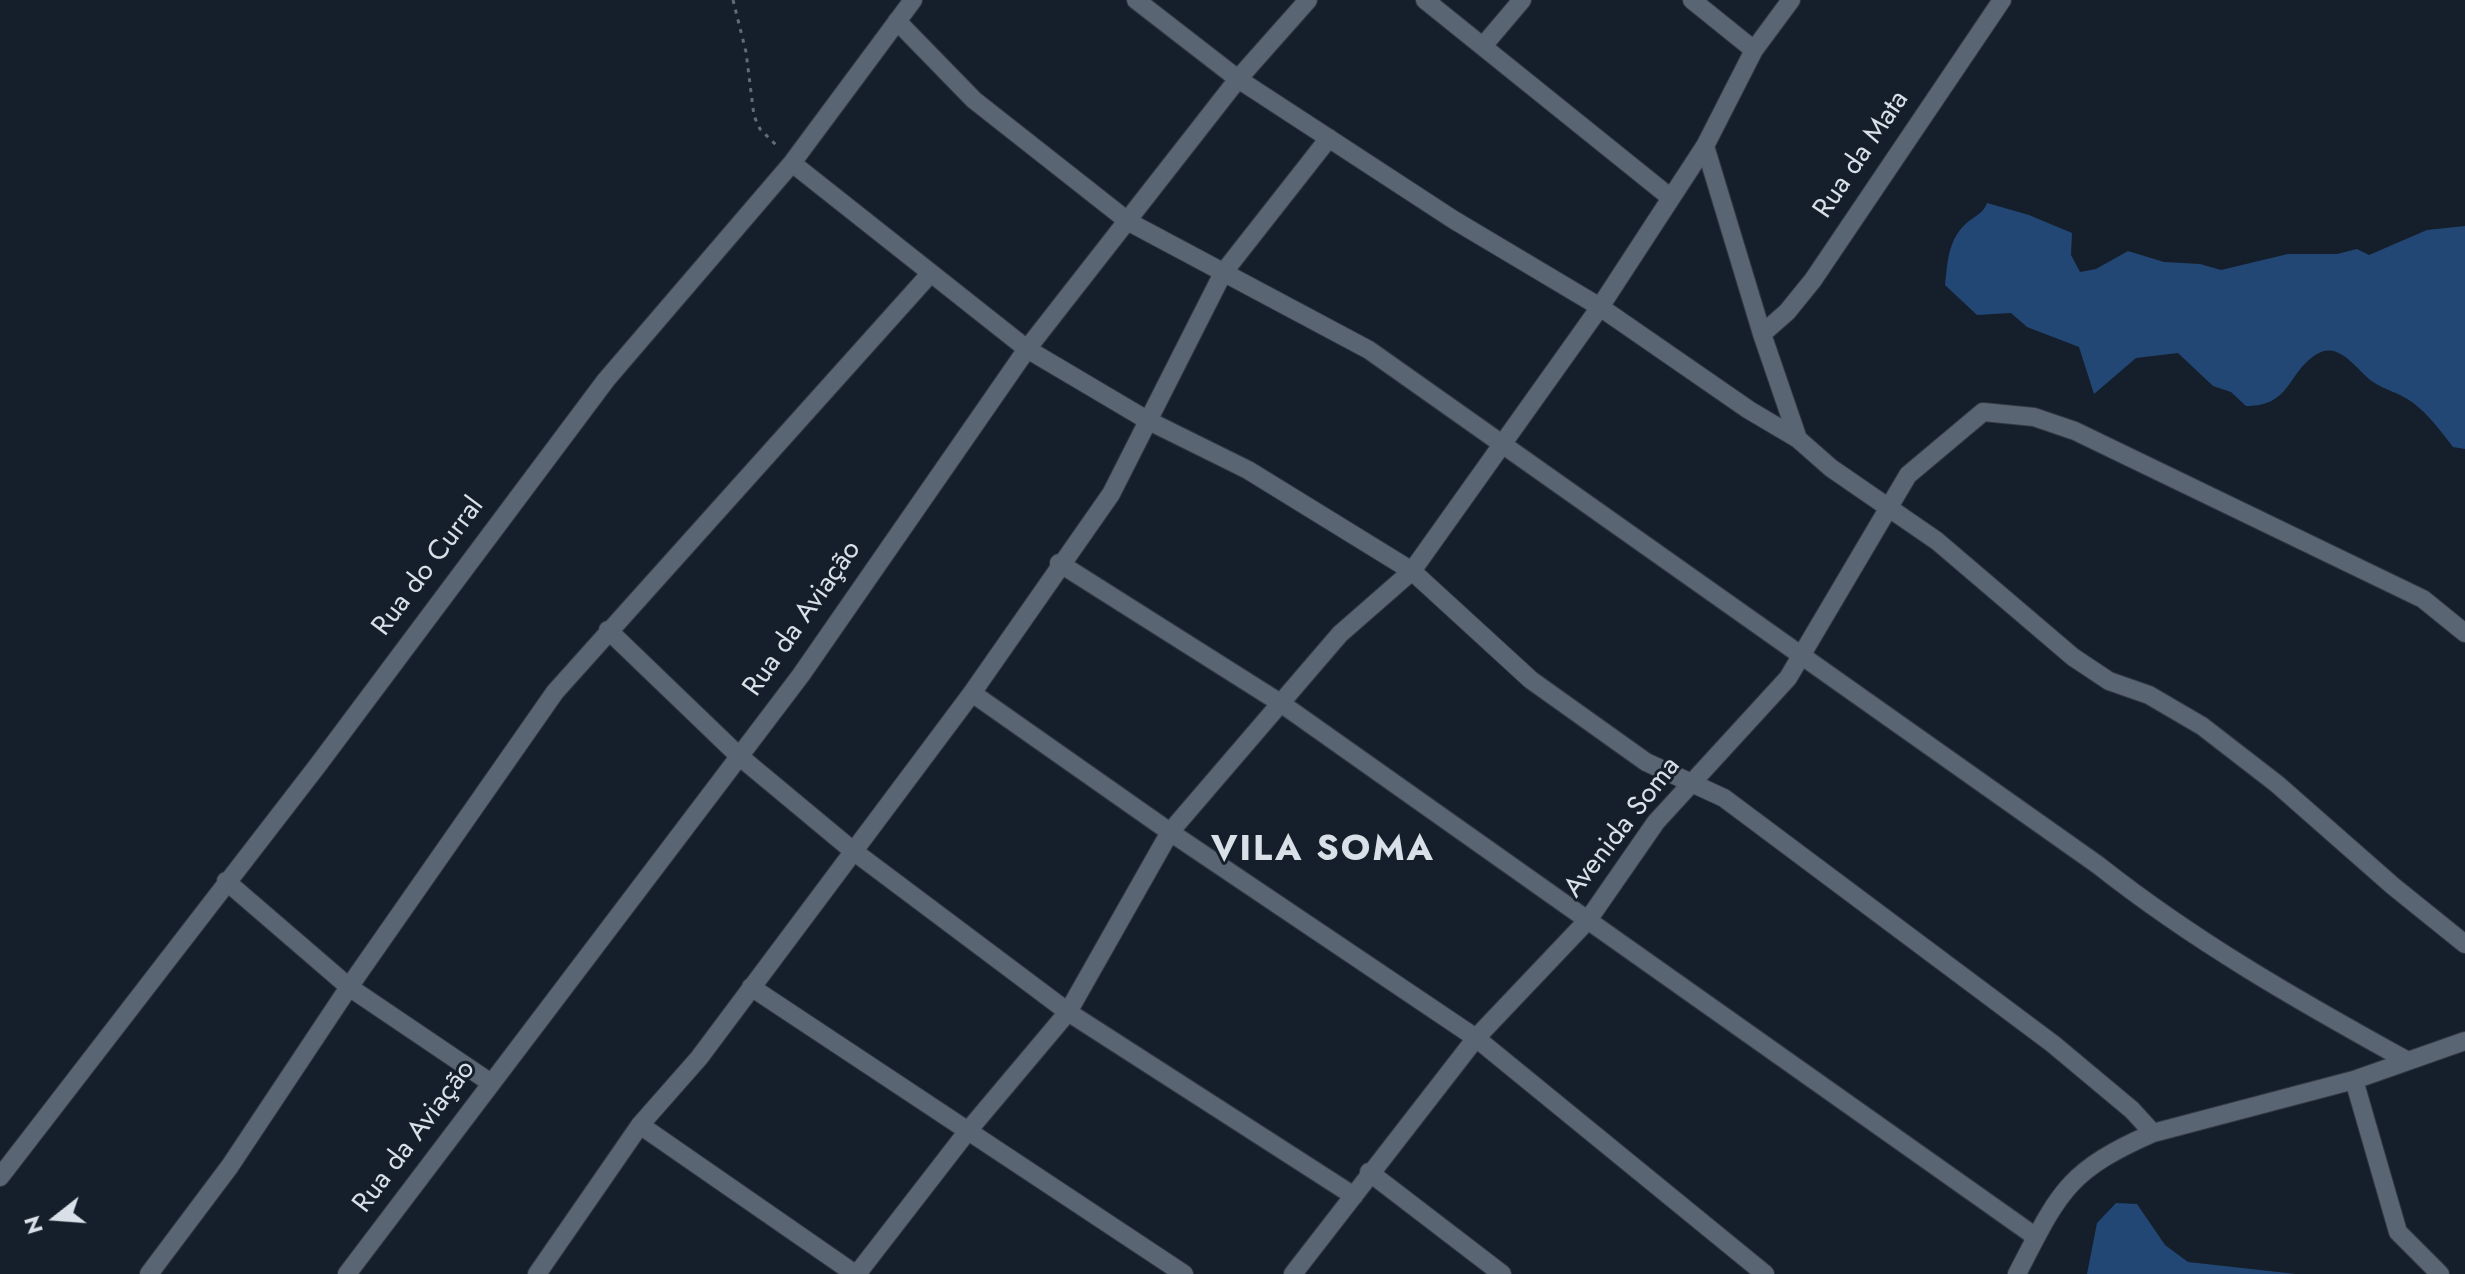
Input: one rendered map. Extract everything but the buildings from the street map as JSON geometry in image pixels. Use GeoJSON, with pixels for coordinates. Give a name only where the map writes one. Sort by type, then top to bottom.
{"type":"FeatureCollection","features":[{"type":"Feature","properties":{"kind":"street","name":"Rua do Curral"},"geometry":{"type":"LineString","coordinates":[[0,1177],[318,765],[606,380],[792,163],[913,0]]}},
{"type":"Feature","properties":{"kind":"street"},"geometry":{"type":"LineString","coordinates":[[1136,0],[1238,79],[1454,220],[1600,307],[1749,410],[1798,439],[1887,510],[1937,541],[2073,657],[2109,681],[2149,695],[2202,726],[2277,784],[2393,886],[2465,944]]}},
{"type":"Feature","properties":{"kind":"street","name":"Rua da Aviação"},"geometry":{"type":"LineString","coordinates":[[347,1274],[801,675],[1027,349],[1238,79],[1308,0]]}},
{"type":"Feature","properties":{"kind":"street"},"geometry":{"type":"LineString","coordinates":[[1425,0],[1671,198]]}},
{"type":"Feature","properties":{"kind":"street"},"geometry":{"type":"LineString","coordinates":[[1483,46],[1522,0]]}},
{"type":"Feature","properties":{"kind":"street"},"geometry":{"type":"LineString","coordinates":[[1692,0],[1754,50]]}},
{"type":"Feature","properties":{"kind":"street"},"geometry":{"type":"LineString","coordinates":[[640,1125],[856,1274],[967,1132],[1068,1012],[1170,832],[1340,634],[1412,571],[1600,307],[1705,146],[1754,50],[1791,0]]}},
{"type":"Feature","properties":{"kind":"street","name":"Rua da Mata"},"geometry":{"type":"LineString","coordinates":[[1762,334],[1787,312],[1813,280],[2002,0]]}},
{"type":"Feature","properties":{"kind":"street"},"geometry":{"type":"LineString","coordinates":[[897,21],[974,100],[1129,222],[1369,350],[2098,865],[2149,905],[2286,994],[2406,1060]]}},
{"type":"Feature","properties":{"kind":"street"},"geometry":{"type":"LineString","coordinates":[[541,1273],[640,1125],[699,1058],[972,693],[1059,563],[1111,494],[1223,273],[1329,138]]}},
{"type":"Feature","properties":{"kind":"street"},"geometry":{"type":"LineString","coordinates":[[1705,146],[1762,334],[1798,439]]}},
{"type":"Feature","properties":{"kind":"street"},"geometry":{"type":"LineString","coordinates":[[792,163],[1027,349],[1147,420],[1248,470],[1412,571],[1531,680],[1646,762],[1724,798],[2040,1034],[2105,1086],[2153,1133]]}},
{"type":"Feature","properties":{"kind":"street"},"geometry":{"type":"LineString","coordinates":[[149,1274],[230,1166],[349,987],[555,692],[930,274]]}},
{"type":"Feature","properties":{"kind":"street","name":"Avenida Soma"},"geometry":{"type":"LineString","coordinates":[[1293,1274],[1369,1172],[1476,1038],[1588,920],[1656,822],[1803,658],[1812,636],[1908,475],[1983,412],[2034,417],[2075,431],[2423,599],[2465,633]]}},
{"type":"Feature","properties":{"kind":"street"},"geometry":{"type":"LineString","coordinates":[[1059,563],[1282,704],[2036,1237]]}},
{"type":"Feature","properties":{"kind":"street"},"geometry":{"type":"LineString","coordinates":[[608,630],[739,756],[852,850],[1068,1012],[1354,1196]]}},
{"type":"Feature","properties":{"kind":"street"},"geometry":{"type":"LineString","coordinates":[[972,693],[1170,832],[1476,1038],[1765,1274]]}},
{"type":"Feature","properties":{"kind":"street"},"geometry":{"type":"LineString","coordinates":[[226,881],[349,987],[491,1083]]}},
{"type":"Feature","properties":{"kind":"street"},"geometry":{"type":"LineString","coordinates":[[751,987],[1184,1274]]}},
{"type":"Feature","properties":{"kind":"street"},"geometry":{"type":"LineString","coordinates":[[2017,1274],[2053,1204],[2080,1172],[2153,1133],[2354,1080],[2465,1041]]}},
{"type":"Feature","properties":{"kind":"street"},"geometry":{"type":"LineString","coordinates":[[2354,1080],[2398,1232],[2440,1274]]}},
{"type":"Feature","properties":{"kind":"street"},"geometry":{"type":"LineString","coordinates":[[1369,1172],[1502,1274]]}},
{"type":"Feature","properties":{"kind":"path"},"geometry":{"type":"LineString","coordinates":[[733,0],[746,52],[754,116],[760,129],[792,163]]}},
{"type":"Feature","properties":{"kind":"shaded area"},"geometry":{"type":"Polygon","coordinates":[[[1987,203],[2029,215],[2072,233],[2071,255],[2080,272],[2096,269],[2128,251],[2164,262],[2200,264],[2221,270],[2288,254],[2337,254],[2357,249],[2369,255],[2427,230],[2465,226],[2465,449],[2453,447],[2429,417],[2412,402],[2373,382],[2348,359],[2333,351],[2317,354],[2307,361],[2281,394],[2261,405],[2246,406],[2231,392],[2213,386],[2178,353],[2136,358],[2094,394],[2079,347],[2027,327],[2011,313],[1977,315],[1945,285],[1953,242],[1962,228],[1982,212],[1987,203]]]}},
{"type":"Feature","properties":{"kind":"shaded area"},"geometry":{"type":"Polygon","coordinates":[[[2116,1203],[2137,1204],[2165,1245],[2188,1262],[2296,1274],[2087,1274],[2097,1223],[2116,1203]]]}},
{"type":"Feature","properties":{"kind":"district","name":"VILA SOMA"},"geometry":{"type":"Point","coordinates":[1323,851]}}]}
